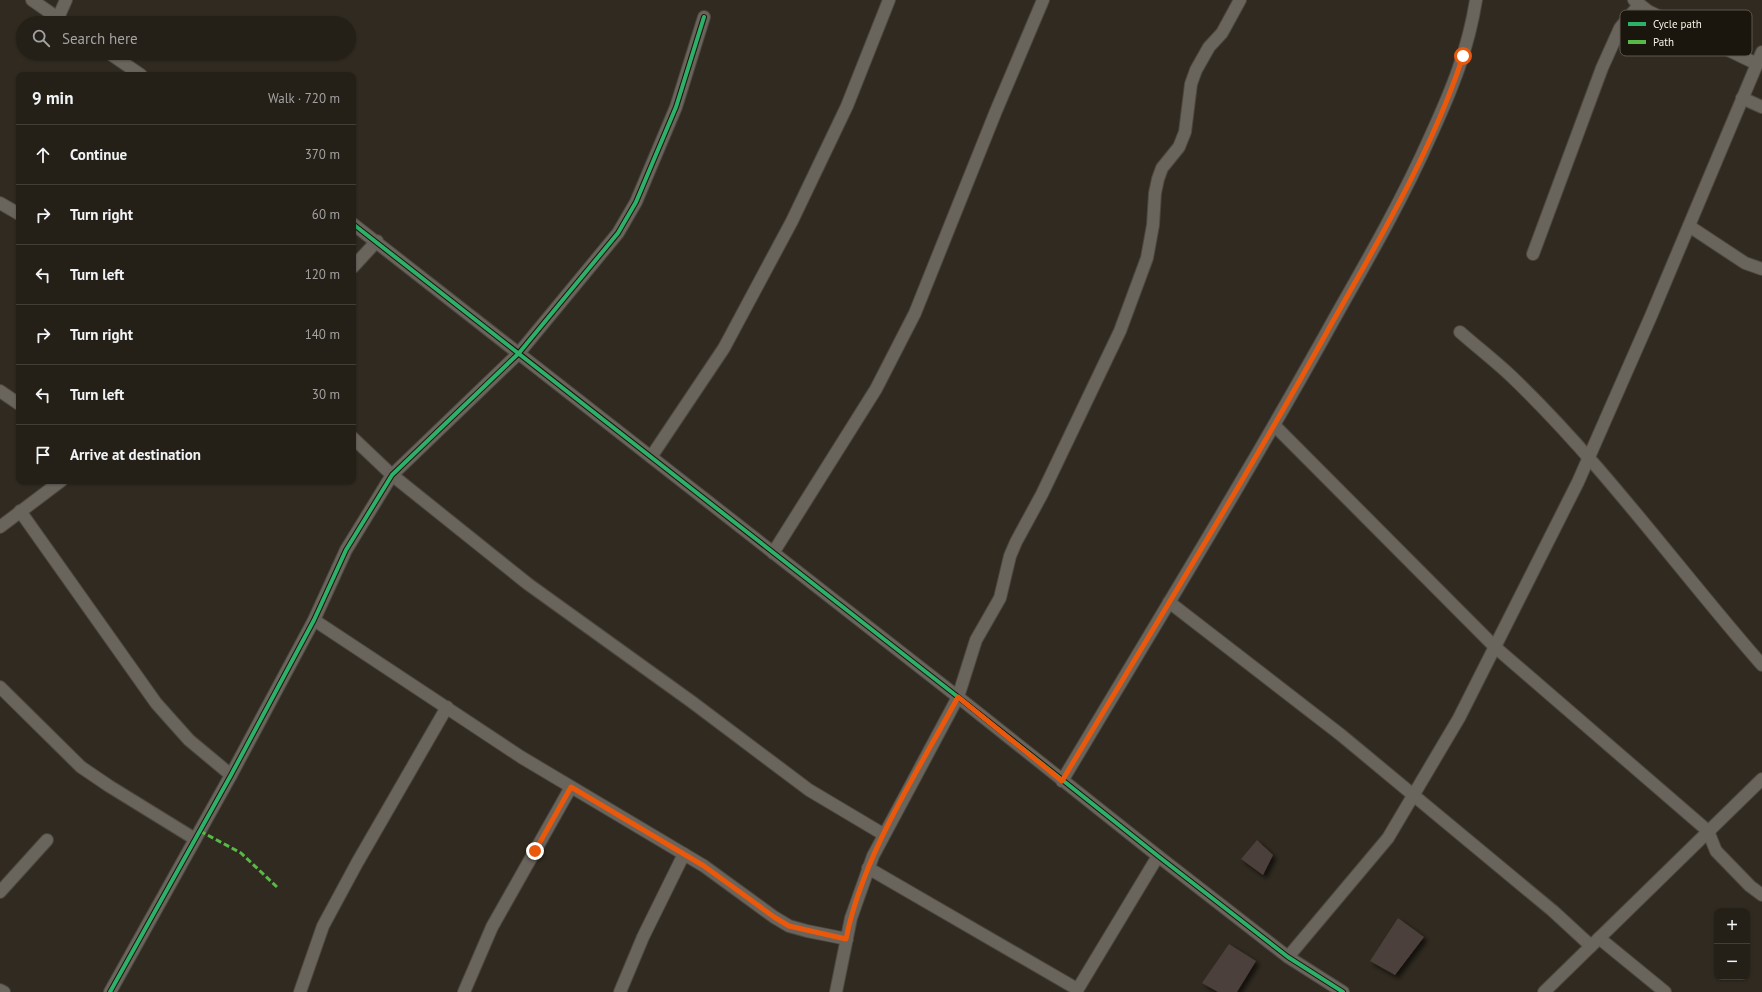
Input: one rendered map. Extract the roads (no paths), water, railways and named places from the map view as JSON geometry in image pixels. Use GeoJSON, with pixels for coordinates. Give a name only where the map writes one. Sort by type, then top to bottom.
{"type":"FeatureCollection","features":[{"type":"Feature","properties":{"kind":"street"},"geometry":{"type":"LineString","coordinates":[[32,0],[56,16]]}},
{"type":"Feature","properties":{"kind":"street"},"geometry":{"type":"LineString","coordinates":[[63,16],[66,0]]}},
{"type":"Feature","properties":{"kind":"street"},"geometry":{"type":"LineString","coordinates":[[651,457],[724,348],[792,221],[847,106],[889,0]]}},
{"type":"Feature","properties":{"kind":"street"},"geometry":{"type":"LineString","coordinates":[[773,553],[876,388],[915,313],[1043,0]]}},
{"type":"Feature","properties":{"kind":"street"},"geometry":{"type":"LineString","coordinates":[[836,992],[850,918],[868,868],[883,834],[958,697],[976,640],[1000,598],[1010,556],[1016,542],[1042,494],[1120,331],[1147,258],[1153,225],[1154,193],[1158,178],[1162,168],[1179,147],[1185,132],[1191,84],[1196,70],[1209,47],[1222,33],[1240,0]]}},
{"type":"Feature","properties":{"kind":"street"},"geometry":{"type":"LineString","coordinates":[[1062,781],[1274,425],[1375,246],[1413,175],[1456,79],[1471,33],[1476,0]]}},
{"type":"Feature","properties":{"kind":"street"},"geometry":{"type":"LineString","coordinates":[[1636,2],[1647,10]]}},
{"type":"Feature","properties":{"kind":"street"},"geometry":{"type":"LineString","coordinates":[[110,992],[231,775],[314,620],[346,550],[392,476],[519,353],[618,234],[636,202],[676,107],[704,17]]}},
{"type":"Feature","properties":{"kind":"street"},"geometry":{"type":"LineString","coordinates":[[1533,254],[1602,68],[1620,28]]}},
{"type":"Feature","properties":{"kind":"street"},"geometry":{"type":"LineString","coordinates":[[1288,957],[1388,838],[1458,718],[1534,571],[1588,458],[1689,226],[1762,52]]}},
{"type":"Feature","properties":{"kind":"street"},"geometry":{"type":"LineString","coordinates":[[1741,56],[1757,64]]}},
{"type":"Feature","properties":{"kind":"street"},"geometry":{"type":"LineString","coordinates":[[119,60],[136,72]]}},
{"type":"Feature","properties":{"kind":"street"},"geometry":{"type":"LineString","coordinates":[[1742,98],[1762,107]]}},
{"type":"Feature","properties":{"kind":"street"},"geometry":{"type":"LineString","coordinates":[[0,202],[16,212]]}},
{"type":"Feature","properties":{"kind":"street"},"geometry":{"type":"LineString","coordinates":[[356,226],[377,241],[958,697],[1062,781],[1288,957],[1343,992]]}},
{"type":"Feature","properties":{"kind":"street"},"geometry":{"type":"LineString","coordinates":[[1689,226],[1745,263],[1762,269]]}},
{"type":"Feature","properties":{"kind":"street"},"geometry":{"type":"LineString","coordinates":[[356,264],[377,241]]}},
{"type":"Feature","properties":{"kind":"street"},"geometry":{"type":"LineString","coordinates":[[1460,332],[1511,376],[1588,458],[1659,540],[1762,665]]}},
{"type":"Feature","properties":{"kind":"street"},"geometry":{"type":"LineString","coordinates":[[0,391],[16,402]]}},
{"type":"Feature","properties":{"kind":"street"},"geometry":{"type":"LineString","coordinates":[[1274,425],[1495,647],[1708,831],[1716,851],[1750,886],[1762,895]]}},
{"type":"Feature","properties":{"kind":"street"},"geometry":{"type":"LineString","coordinates":[[356,441],[392,476],[528,584],[692,702],[809,790],[883,834]]}},
{"type":"Feature","properties":{"kind":"street"},"geometry":{"type":"LineString","coordinates":[[0,527],[57,484]]}},
{"type":"Feature","properties":{"kind":"street"},"geometry":{"type":"LineString","coordinates":[[20,511],[156,703],[189,740],[231,775]]}},
{"type":"Feature","properties":{"kind":"street"},"geometry":{"type":"LineString","coordinates":[[1169,602],[1341,735],[1553,911],[1665,992]]}},
{"type":"Feature","properties":{"kind":"street"},"geometry":{"type":"LineString","coordinates":[[314,620],[521,757],[704,866],[774,917],[789,926],[846,939]]}},
{"type":"Feature","properties":{"kind":"street"},"geometry":{"type":"LineString","coordinates":[[0,687],[81,767],[195,839]]}},
{"type":"Feature","properties":{"kind":"street"},"geometry":{"type":"LineString","coordinates":[[300,992],[323,926],[357,863],[447,707]]}},
{"type":"Feature","properties":{"kind":"street"},"geometry":{"type":"LineString","coordinates":[[1544,992],[1762,778]]}},
{"type":"Feature","properties":{"kind":"street"},"geometry":{"type":"LineString","coordinates":[[464,992],[492,927],[571,787]]}},
{"type":"Feature","properties":{"kind":"street"},"geometry":{"type":"LineString","coordinates":[[0,892],[48,840]]}},
{"type":"Feature","properties":{"kind":"street"},"geometry":{"type":"LineString","coordinates":[[620,992],[643,937],[684,854]]}},
{"type":"Feature","properties":{"kind":"street"},"geometry":{"type":"LineString","coordinates":[[868,868],[1076,990],[1158,856]]}},
{"type":"Feature","properties":{"kind":"street"},"geometry":{"type":"LineString","coordinates":[[0,990],[4,992]]}}]}
